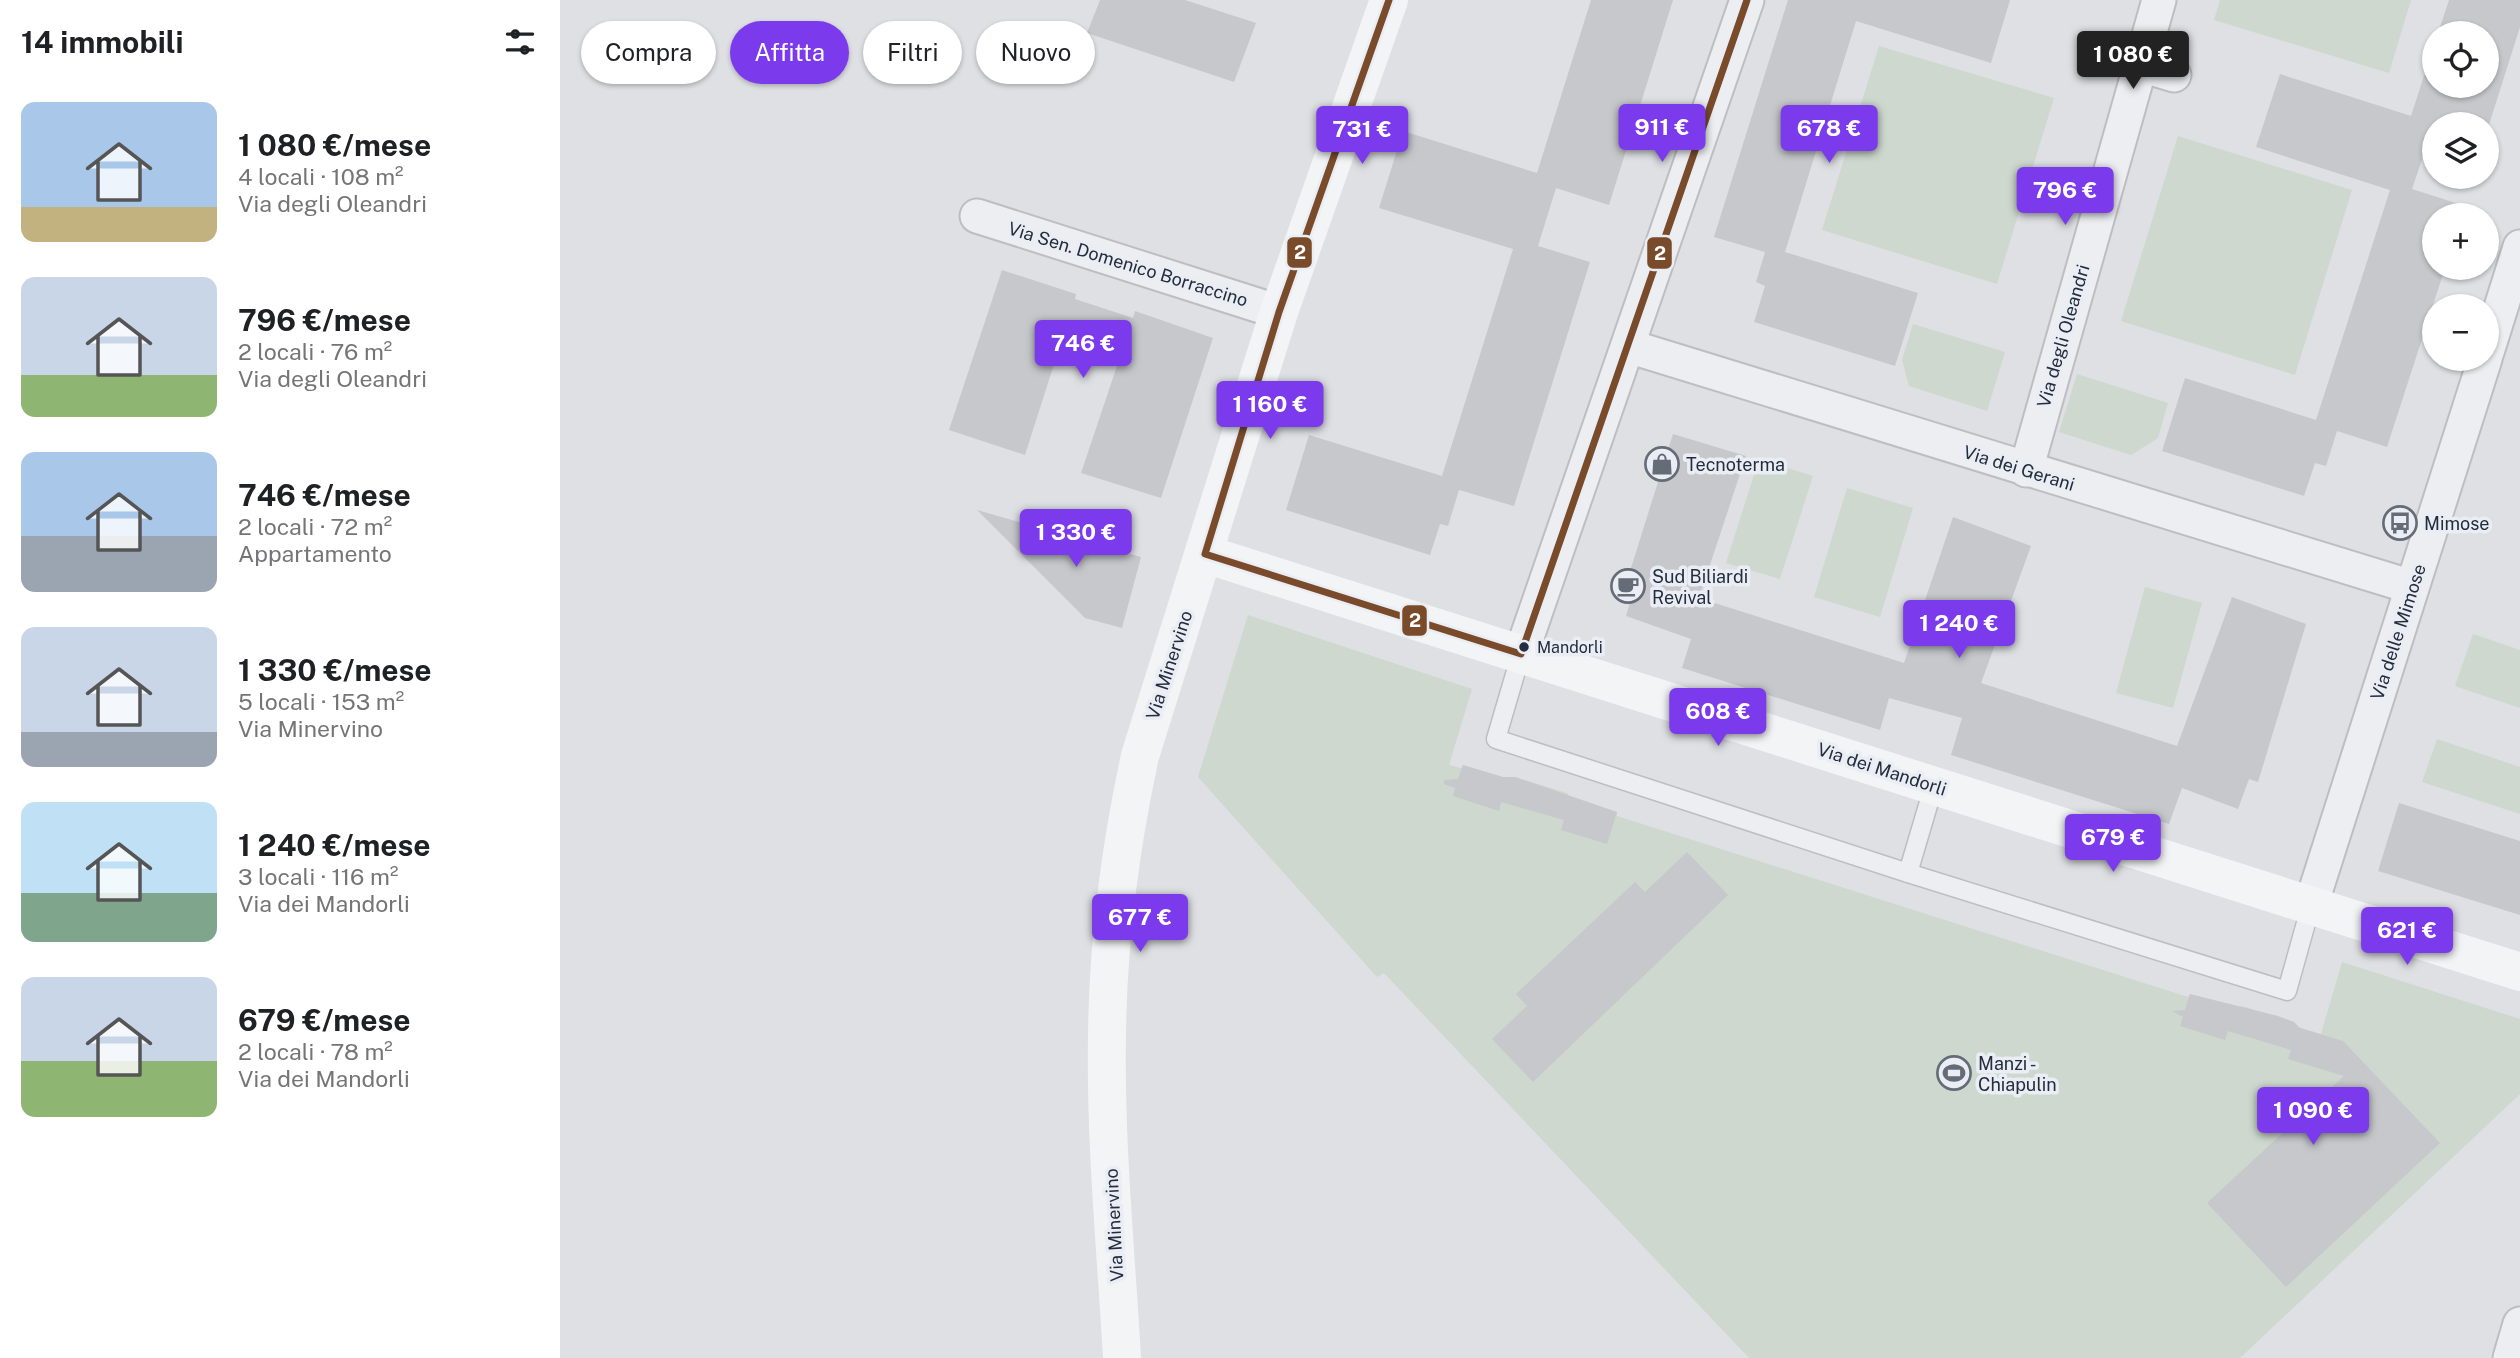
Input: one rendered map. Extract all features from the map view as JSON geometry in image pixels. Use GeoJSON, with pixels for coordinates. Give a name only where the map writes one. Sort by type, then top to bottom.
{"type":"FeatureCollection","features":[{"type":"Feature","properties":{"kind":"main road","name":"Via Minervino"},"geometry":{"type":"LineString","coordinates":[[1122,1358],[1107,1078],[1112,934],[1127,817],[1140,756],[1279,312],[1389,0]]}},
{"type":"Feature","properties":{"kind":"main road","name":"Via dei Mandorli"},"geometry":{"type":"LineString","coordinates":[[1205,554],[2520,972]]}},
{"type":"Feature","properties":{"kind":"street"},"geometry":{"type":"LineString","coordinates":[[1521,654],[1747,0]]}},
{"type":"Feature","properties":{"kind":"street","name":"Via degli Oleandri"},"geometry":{"type":"LineString","coordinates":[[2026,470],[2159,0]]}},
{"type":"Feature","properties":{"kind":"street"},"geometry":{"type":"LineString","coordinates":[[2108,55],[2174,75]]}},
{"type":"Feature","properties":{"kind":"street","name":"Via Sen. Domenico Borraccino"},"geometry":{"type":"LineString","coordinates":[[977,216],[1279,312]]}},
{"type":"Feature","properties":{"kind":"street"},"geometry":{"type":"LineString","coordinates":[[2499,314],[2520,247]]}},
{"type":"Feature","properties":{"kind":"street","name":"Via dei Gerani"},"geometry":{"type":"LineString","coordinates":[[1628,346],[2412,587]]}},
{"type":"Feature","properties":{"kind":"street","name":"Via delle Mimose"},"geometry":{"type":"LineString","coordinates":[[2311,905],[2481,371]]}},
{"type":"Feature","properties":{"kind":"street"},"geometry":{"type":"LineString","coordinates":[[2510,1358],[2520,1324]]}},
{"type":"Feature","properties":{"kind":"lane"},"geometry":{"type":"LineString","coordinates":[[1521,654],[1496,739],[1908,873],[2287,991],[2311,905]]}},
{"type":"Feature","properties":{"kind":"lane"},"geometry":{"type":"LineString","coordinates":[[1908,873],[1934,786]]}},
{"type":"Feature","properties":{"kind":"shaded area"},"geometry":{"type":"Polygon","coordinates":[[[2220,0],[2411,0],[2389,73],[2214,20],[2220,0]]]}},
{"type":"Feature","properties":{"kind":"shaded area"},"geometry":{"type":"Polygon","coordinates":[[[1879,46],[2054,98],[1997,284],[1822,230],[1879,46]]]}},
{"type":"Feature","properties":{"kind":"shaded area"},"geometry":{"type":"Polygon","coordinates":[[[2178,136],[2352,190],[2295,375],[2121,321],[2178,136]]]}},
{"type":"Feature","properties":{"kind":"shaded area"},"geometry":{"type":"Polygon","coordinates":[[[1913,324],[2005,352],[1987,411],[1909,386],[1902,360],[1913,324]]]}},
{"type":"Feature","properties":{"kind":"shaded area"},"geometry":{"type":"Polygon","coordinates":[[[2077,374],[2168,403],[2158,438],[2131,455],[2059,432],[2077,374]]]}},
{"type":"Feature","properties":{"kind":"shaded area"},"geometry":{"type":"Polygon","coordinates":[[[1759,459],[1813,476],[1780,579],[1726,563],[1759,459]]]}},
{"type":"Feature","properties":{"kind":"shaded area"},"geometry":{"type":"Polygon","coordinates":[[[1847,488],[1913,508],[1880,617],[1814,597],[1847,488]]]}},
{"type":"Feature","properties":{"kind":"shaded area"},"geometry":{"type":"Polygon","coordinates":[[[2145,587],[2202,603],[2173,708],[2116,693],[2145,587]]]}},
{"type":"Feature","properties":{"kind":"shaded area","name":"Manzi - Chiapulin"},"geometry":{"type":"Polygon","coordinates":[[[1248,615],[1472,689],[1449,765],[1461,768],[1463,765],[1508,779],[1515,777],[1567,793],[1571,798],[1617,812],[1617,816],[2188,997],[2190,994],[2235,1008],[2242,1006],[2294,1022],[2298,1027],[2321,1034],[2342,962],[2520,1019],[2520,1094],[2240,1358],[1749,1358],[1384,973],[1377,977],[1198,777],[1248,615]]]}},
{"type":"Feature","properties":{"kind":"shaded area"},"geometry":{"type":"Polygon","coordinates":[[[2473,634],[2520,650],[2520,708],[2455,686],[2473,634]]]}},
{"type":"Feature","properties":{"kind":"shaded area"},"geometry":{"type":"Polygon","coordinates":[[[2437,739],[2520,767],[2520,814],[2422,782],[2437,739]]]}},
{"type":"Feature","properties":{"kind":"building"},"geometry":{"type":"Polygon","coordinates":[[[1100,0],[1185,0],[1256,23],[1234,82],[1095,36],[1095,21],[1092,21],[1100,0]]]}},
{"type":"Feature","properties":{"kind":"building"},"geometry":{"type":"Polygon","coordinates":[[[1591,0],[1673,0],[1609,205],[1556,188],[1538,246],[1590,262],[1514,506],[1459,490],[1448,526],[1440,524],[1430,555],[1286,510],[1309,435],[1442,476],[1513,249],[1379,208],[1403,131],[1537,173],[1591,0]]]}},
{"type":"Feature","properties":{"kind":"building"},"geometry":{"type":"Polygon","coordinates":[[[1788,0],[2010,0],[1991,63],[1856,21],[1785,252],[1918,293],[1895,366],[1754,322],[1765,286],[1756,282],[1765,252],[1714,237],[1788,0]]]}},
{"type":"Feature","properties":{"kind":"building"},"geometry":{"type":"Polygon","coordinates":[[[2449,0],[2520,0],[2520,27],[2499,93],[2499,21],[2442,21],[2449,0]]]}},
{"type":"Feature","properties":{"kind":"building"},"geometry":{"type":"Polygon","coordinates":[[[2280,74],[2411,116],[2422,82],[2422,98],[2497,98],[2493,112],[2422,112],[2422,159],[2412,189],[2456,203],[2422,203],[2422,280],[2441,280],[2437,294],[2422,294],[2422,339],[2387,447],[2337,431],[2326,466],[2315,463],[2304,496],[2162,451],[2185,378],[2316,420],[2390,190],[2256,147],[2280,74]]]}},
{"type":"Feature","properties":{"kind":"building"},"geometry":{"type":"Polygon","coordinates":[[[1002,270],[1076,294],[1075,299],[1133,318],[1135,311],[1213,338],[1161,498],[1081,473],[1122,351],[1064,333],[1025,455],[949,430],[1002,270]]]}},
{"type":"Feature","properties":{"kind":"building"},"geometry":{"type":"Polygon","coordinates":[[[1673,434],[1746,456],[1699,598],[1904,663],[1953,517],[2031,546],[1981,683],[2177,746],[2232,597],[2306,624],[2258,782],[2249,779],[2238,809],[2182,788],[2169,824],[1951,755],[1962,718],[1889,698],[1880,730],[1682,668],[1691,639],[1626,616],[1634,588],[1626,584],[1673,434]]]}},
{"type":"Feature","properties":{"kind":"building"},"geometry":{"type":"Polygon","coordinates":[[[977,510],[1141,557],[1122,628],[1085,618],[977,510]]]}},
{"type":"Feature","properties":{"kind":"building"},"geometry":{"type":"Polygon","coordinates":[[[1463,765],[1503,777],[1515,777],[1617,812],[1607,844],[1561,830],[1564,820],[1501,802],[1499,811],[1453,796],[1455,788],[1444,784],[1444,780],[1458,779],[1463,765]]]}},
{"type":"Feature","properties":{"kind":"building"},"geometry":{"type":"Polygon","coordinates":[[[2399,803],[2520,841],[2520,915],[2378,871],[2399,803]]]}},
{"type":"Feature","properties":{"kind":"building"},"geometry":{"type":"Polygon","coordinates":[[[1687,852],[1728,895],[1533,1082],[1492,1039],[1527,1006],[1516,994],[1635,882],[1645,892],[1687,852]]]}},
{"type":"Feature","properties":{"kind":"building"},"geometry":{"type":"Polygon","coordinates":[[[2190,994],[2278,1016],[2294,1022],[2300,1028],[2343,1041],[2440,1143],[2286,1287],[2207,1203],[2344,1076],[2288,1059],[2291,1050],[2228,1031],[2225,1040],[2180,1026],[2183,1017],[2172,1011],[2185,1010],[2190,994]]]}},
{"type":"Feature","properties":{"kind":"transit line","name":"2"},"geometry":{"type":"LineString","coordinates":[[1389,0],[1279,312],[1205,554],[1521,654],[1747,0]]}},
{"type":"Feature","properties":{"kind":"place","name":"Tecnoterma"},"geometry":{"type":"Point","coordinates":[1662,464]}},
{"type":"Feature","properties":{"kind":"place","name":"Mimose"},"geometry":{"type":"Point","coordinates":[2400,523]}},
{"type":"Feature","properties":{"kind":"place","name":"Sud Biliardi Revival"},"geometry":{"type":"Point","coordinates":[1628,586]}},
{"type":"Feature","properties":{"kind":"place","name":"Mandorli"},"geometry":{"type":"Point","coordinates":[1524,647]}},
{"type":"Feature","properties":{"kind":"place","name":"Manzi - Chiapulin"},"geometry":{"type":"Point","coordinates":[1954,1073]}}]}
